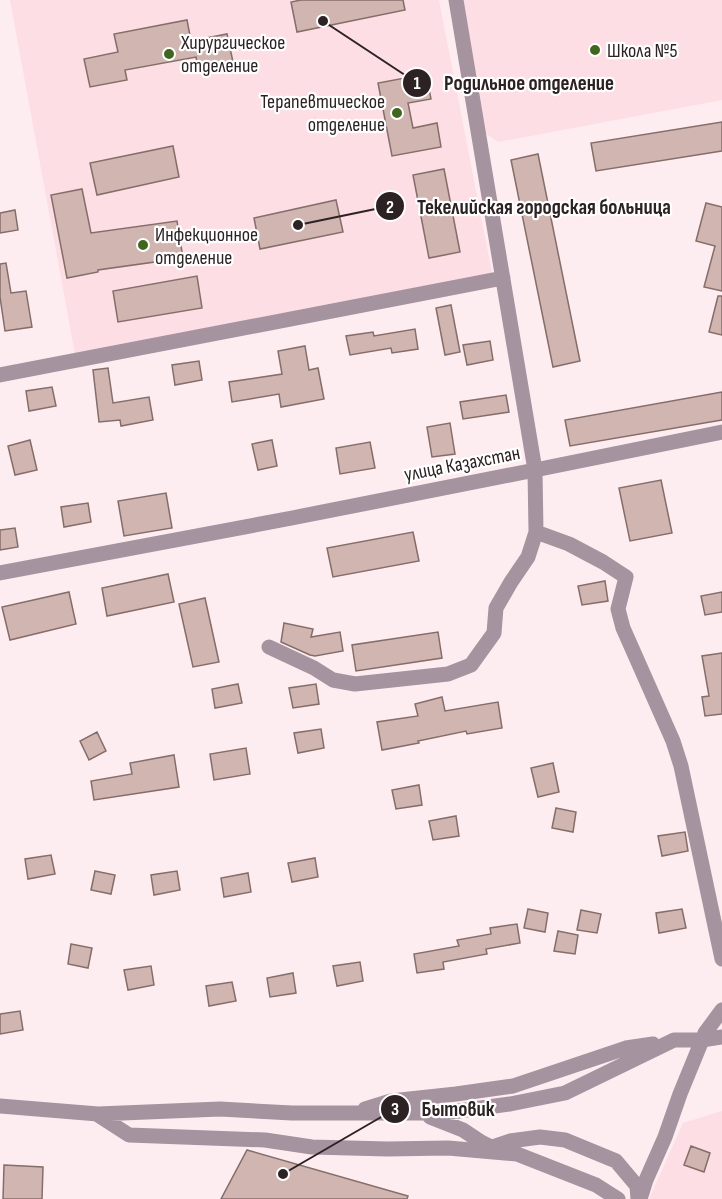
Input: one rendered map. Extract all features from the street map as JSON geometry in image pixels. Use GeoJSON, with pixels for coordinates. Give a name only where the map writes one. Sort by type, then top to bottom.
{"type":"FeatureCollection","features":[{"type":"Feature","properties":{"kind":"street","name":"улица Казахстан"},"geometry":{"type":"LineString","coordinates":[[0,573],[535,470],[456,0]]}},
{"type":"Feature","properties":{"kind":"street"},"geometry":{"type":"LineString","coordinates":[[0,375],[503,278]]}},
{"type":"Feature","properties":{"kind":"street"},"geometry":{"type":"LineString","coordinates":[[269,647],[314,668],[333,680],[355,684],[448,674],[471,664],[494,633],[496,608],[528,557],[536,532],[535,470],[722,432]]}},
{"type":"Feature","properties":{"kind":"street"},"geometry":{"type":"LineString","coordinates":[[536,532],[569,544],[603,562],[626,578],[618,609],[623,628],[673,741],[681,766],[722,959]]}},
{"type":"Feature","properties":{"kind":"street"},"geometry":{"type":"LineString","coordinates":[[639,1199],[705,1033],[722,1010]]}},
{"type":"Feature","properties":{"kind":"street"},"geometry":{"type":"LineString","coordinates":[[352,1113],[391,1101],[513,1086],[626,1048],[674,1040],[722,1037]]}},
{"type":"Feature","properties":{"kind":"street"},"geometry":{"type":"LineString","coordinates":[[0,1106],[98,1114],[220,1109],[291,1113],[444,1113],[510,1104],[565,1093],[674,1040]]}},
{"type":"Feature","properties":{"kind":"street"},"geometry":{"type":"LineString","coordinates":[[421,1113],[463,1130],[497,1150]]}},
{"type":"Feature","properties":{"kind":"street"},"geometry":{"type":"LineString","coordinates":[[98,1114],[129,1135],[265,1140],[312,1147],[497,1150],[517,1154],[596,1185],[618,1199]]}},
{"type":"Feature","properties":{"kind":"street"},"geometry":{"type":"LineString","coordinates":[[497,1150],[510,1142],[540,1137],[565,1140],[616,1161],[637,1186],[639,1199]]}},
{"type":"Feature","properties":{"kind":"shaded area"},"geometry":{"type":"Polygon","coordinates":[[[10,0],[439,0],[493,278],[77,365],[10,0]]]}},
{"type":"Feature","properties":{"kind":"shaded area","name":"Школа №5"},"geometry":{"type":"Polygon","coordinates":[[[461,0],[722,0],[722,100],[498,142],[482,131],[461,0]]]}},
{"type":"Feature","properties":{"kind":"shaded area"},"geometry":{"type":"Polygon","coordinates":[[[722,1111],[722,1199],[649,1199],[683,1123],[722,1111]]]}},
{"type":"Feature","properties":{"kind":"building"},"geometry":{"type":"Polygon","coordinates":[[[301,0],[403,0],[405,10],[297,32],[291,2],[301,0]]]}},
{"type":"Feature","properties":{"kind":"building","name":"Хирургическое отделение"},"geometry":{"type":"Polygon","coordinates":[[[187,20],[191,41],[227,34],[233,62],[198,69],[196,57],[125,70],[127,80],[90,87],[84,59],[118,52],[114,34],[187,20]]]}},
{"type":"Feature","properties":{"kind":"building","name":"Терапевтическое отделение"},"geometry":{"type":"Polygon","coordinates":[[[426,74],[431,99],[408,103],[413,128],[437,123],[441,147],[392,156],[378,83],[426,74]]]}},
{"type":"Feature","properties":{"kind":"building"},"geometry":{"type":"Polygon","coordinates":[[[722,122],[722,151],[596,171],[591,143],[722,122]]]}},
{"type":"Feature","properties":{"kind":"building","name":"Инфекционное отделение"},"geometry":{"type":"Polygon","coordinates":[[[173,146],[179,177],[97,195],[90,163],[173,146]]]}},
{"type":"Feature","properties":{"kind":"building"},"geometry":{"type":"Polygon","coordinates":[[[538,154],[580,361],[553,367],[511,160],[538,154]]]}},
{"type":"Feature","properties":{"kind":"building"},"geometry":{"type":"Polygon","coordinates":[[[444,169],[460,252],[429,258],[413,175],[444,169]]]}},
{"type":"Feature","properties":{"kind":"building"},"geometry":{"type":"Polygon","coordinates":[[[82,189],[91,233],[177,221],[183,258],[98,270],[98,272],[67,278],[51,195],[82,189]]]}},
{"type":"Feature","properties":{"kind":"building"},"geometry":{"type":"Polygon","coordinates":[[[336,200],[343,232],[260,249],[254,218],[336,200]]]}},
{"type":"Feature","properties":{"kind":"building"},"geometry":{"type":"Polygon","coordinates":[[[706,203],[722,207],[722,291],[704,287],[715,246],[696,241],[706,203]]]}},
{"type":"Feature","properties":{"kind":"building"},"geometry":{"type":"Polygon","coordinates":[[[15,210],[18,230],[0,233],[0,213],[15,210]]]}},
{"type":"Feature","properties":{"kind":"building"},"geometry":{"type":"Polygon","coordinates":[[[6,263],[11,293],[26,291],[32,327],[5,331],[0,297],[0,264],[6,263]]]}},
{"type":"Feature","properties":{"kind":"building"},"geometry":{"type":"Polygon","coordinates":[[[197,276],[202,308],[118,322],[113,291],[197,276]]]}},
{"type":"Feature","properties":{"kind":"building"},"geometry":{"type":"Polygon","coordinates":[[[718,296],[722,296],[722,335],[709,332],[718,296]]]}},
{"type":"Feature","properties":{"kind":"building"},"geometry":{"type":"Polygon","coordinates":[[[451,305],[460,352],[445,355],[436,308],[451,305]]]}},
{"type":"Feature","properties":{"kind":"building"},"geometry":{"type":"Polygon","coordinates":[[[415,329],[418,349],[392,353],[391,348],[350,355],[346,336],[373,332],[374,336],[415,329]]]}},
{"type":"Feature","properties":{"kind":"building"},"geometry":{"type":"Polygon","coordinates":[[[490,341],[493,360],[467,365],[463,345],[490,341]]]}},
{"type":"Feature","properties":{"kind":"building"},"geometry":{"type":"Polygon","coordinates":[[[305,346],[309,370],[318,368],[324,399],[281,407],[279,394],[232,402],[229,382],[282,374],[278,351],[305,346]]]}},
{"type":"Feature","properties":{"kind":"building"},"geometry":{"type":"Polygon","coordinates":[[[199,361],[202,380],[175,385],[172,365],[199,361]]]}},
{"type":"Feature","properties":{"kind":"building"},"geometry":{"type":"Polygon","coordinates":[[[108,368],[113,403],[149,397],[153,420],[121,426],[120,420],[99,422],[93,370],[108,368]]]}},
{"type":"Feature","properties":{"kind":"building"},"geometry":{"type":"Polygon","coordinates":[[[52,387],[56,406],[29,411],[26,391],[52,387]]]}},
{"type":"Feature","properties":{"kind":"building"},"geometry":{"type":"Polygon","coordinates":[[[722,392],[722,420],[570,446],[565,420],[722,392]]]}},
{"type":"Feature","properties":{"kind":"building"},"geometry":{"type":"Polygon","coordinates":[[[506,395],[509,412],[463,419],[460,402],[506,395]]]}},
{"type":"Feature","properties":{"kind":"building"},"geometry":{"type":"Polygon","coordinates":[[[450,423],[455,454],[432,457],[427,427],[450,423]]]}},
{"type":"Feature","properties":{"kind":"building"},"geometry":{"type":"Polygon","coordinates":[[[30,440],[37,470],[15,475],[8,446],[30,440]]]}},
{"type":"Feature","properties":{"kind":"building"},"geometry":{"type":"Polygon","coordinates":[[[272,440],[277,466],[258,470],[252,444],[272,440]]]}},
{"type":"Feature","properties":{"kind":"building"},"geometry":{"type":"Polygon","coordinates":[[[370,442],[375,468],[340,474],[336,448],[370,442]]]}},
{"type":"Feature","properties":{"kind":"building"},"geometry":{"type":"Polygon","coordinates":[[[661,480],[672,533],[630,541],[619,488],[661,480]]]}},
{"type":"Feature","properties":{"kind":"building"},"geometry":{"type":"Polygon","coordinates":[[[166,493],[172,528],[124,536],[118,501],[166,493]]]}},
{"type":"Feature","properties":{"kind":"building"},"geometry":{"type":"Polygon","coordinates":[[[88,503],[91,522],[64,527],[61,507],[88,503]]]}},
{"type":"Feature","properties":{"kind":"building"},"geometry":{"type":"Polygon","coordinates":[[[15,528],[18,547],[0,550],[0,530],[15,528]]]}},
{"type":"Feature","properties":{"kind":"building"},"geometry":{"type":"Polygon","coordinates":[[[413,532],[419,561],[333,577],[327,548],[413,532]]]}},
{"type":"Feature","properties":{"kind":"building"},"geometry":{"type":"Polygon","coordinates":[[[168,574],[174,602],[107,616],[102,588],[168,574]]]}},
{"type":"Feature","properties":{"kind":"building"},"geometry":{"type":"Polygon","coordinates":[[[605,581],[608,601],[582,605],[578,586],[605,581]]]}},
{"type":"Feature","properties":{"kind":"building"},"geometry":{"type":"Polygon","coordinates":[[[69,592],[76,624],[10,640],[2,607],[69,592]]]}},
{"type":"Feature","properties":{"kind":"building"},"geometry":{"type":"Polygon","coordinates":[[[722,592],[722,612],[705,615],[701,596],[722,592]]]}},
{"type":"Feature","properties":{"kind":"building"},"geometry":{"type":"Polygon","coordinates":[[[205,598],[219,662],[193,667],[179,604],[205,598]]]}},
{"type":"Feature","properties":{"kind":"building"},"geometry":{"type":"Polygon","coordinates":[[[284,623],[313,629],[311,637],[340,632],[343,651],[315,656],[281,642],[284,623]]]}},
{"type":"Feature","properties":{"kind":"building"},"geometry":{"type":"Polygon","coordinates":[[[438,632],[442,658],[356,671],[352,645],[438,632]]]}},
{"type":"Feature","properties":{"kind":"building"},"geometry":{"type":"Polygon","coordinates":[[[722,653],[722,714],[705,716],[702,697],[709,696],[702,656],[722,653]]]}},
{"type":"Feature","properties":{"kind":"building"},"geometry":{"type":"Polygon","coordinates":[[[238,684],[242,703],[215,708],[212,689],[238,684]]]}},
{"type":"Feature","properties":{"kind":"building"},"geometry":{"type":"Polygon","coordinates":[[[316,684],[319,704],[293,708],[289,688],[316,684]]]}},
{"type":"Feature","properties":{"kind":"building"},"geometry":{"type":"Polygon","coordinates":[[[442,697],[445,711],[498,702],[502,728],[467,734],[466,731],[382,750],[377,722],[418,716],[415,704],[442,697]]]}},
{"type":"Feature","properties":{"kind":"building"},"geometry":{"type":"Polygon","coordinates":[[[321,729],[324,748],[298,753],[294,733],[321,729]]]}},
{"type":"Feature","properties":{"kind":"building"},"geometry":{"type":"Polygon","coordinates":[[[97,732],[106,751],[89,760],[80,741],[97,732]]]}},
{"type":"Feature","properties":{"kind":"building"},"geometry":{"type":"Polygon","coordinates":[[[246,748],[250,774],[214,780],[210,754],[246,748]]]}},
{"type":"Feature","properties":{"kind":"building"},"geometry":{"type":"Polygon","coordinates":[[[174,755],[179,787],[94,800],[91,781],[132,774],[130,763],[174,755]]]}},
{"type":"Feature","properties":{"kind":"building"},"geometry":{"type":"Polygon","coordinates":[[[553,763],[559,792],[538,797],[531,768],[553,763]]]}},
{"type":"Feature","properties":{"kind":"building"},"geometry":{"type":"Polygon","coordinates":[[[419,785],[422,805],[396,809],[392,790],[419,785]]]}},
{"type":"Feature","properties":{"kind":"building"},"geometry":{"type":"Polygon","coordinates":[[[556,808],[576,812],[573,832],[552,828],[556,808]]]}},
{"type":"Feature","properties":{"kind":"building"},"geometry":{"type":"Polygon","coordinates":[[[456,816],[459,836],[433,840],[429,821],[456,816]]]}},
{"type":"Feature","properties":{"kind":"building"},"geometry":{"type":"Polygon","coordinates":[[[685,832],[688,851],[662,856],[658,836],[685,832]]]}},
{"type":"Feature","properties":{"kind":"building"},"geometry":{"type":"Polygon","coordinates":[[[51,855],[55,874],[28,879],[25,859],[51,855]]]}},
{"type":"Feature","properties":{"kind":"building"},"geometry":{"type":"Polygon","coordinates":[[[315,858],[318,877],[292,882],[288,863],[315,858]]]}},
{"type":"Feature","properties":{"kind":"building"},"geometry":{"type":"Polygon","coordinates":[[[95,871],[115,875],[111,894],[91,890],[95,871]]]}},
{"type":"Feature","properties":{"kind":"building"},"geometry":{"type":"Polygon","coordinates":[[[177,871],[180,890],[154,895],[151,875],[177,871]]]}},
{"type":"Feature","properties":{"kind":"building"},"geometry":{"type":"Polygon","coordinates":[[[248,873],[251,892],[224,897],[221,878],[248,873]]]}},
{"type":"Feature","properties":{"kind":"building"},"geometry":{"type":"Polygon","coordinates":[[[528,909],[548,913],[545,932],[524,928],[528,909]]]}},
{"type":"Feature","properties":{"kind":"building"},"geometry":{"type":"Polygon","coordinates":[[[682,909],[686,928],[659,933],[656,913],[682,909]]]}},
{"type":"Feature","properties":{"kind":"building"},"geometry":{"type":"Polygon","coordinates":[[[581,910],[601,914],[597,933],[577,930],[581,910]]]}},
{"type":"Feature","properties":{"kind":"building"},"geometry":{"type":"Polygon","coordinates":[[[517,924],[520,943],[486,949],[487,954],[443,962],[444,969],[417,973],[414,954],[459,946],[457,940],[491,934],[490,928],[517,924]]]}},
{"type":"Feature","properties":{"kind":"building"},"geometry":{"type":"Polygon","coordinates":[[[558,931],[578,935],[575,954],[554,951],[558,931]]]}},
{"type":"Feature","properties":{"kind":"building"},"geometry":{"type":"Polygon","coordinates":[[[71,944],[92,948],[88,968],[68,964],[71,944]]]}},
{"type":"Feature","properties":{"kind":"building"},"geometry":{"type":"Polygon","coordinates":[[[360,962],[363,981],[337,986],[333,966],[360,962]]]}},
{"type":"Feature","properties":{"kind":"building"},"geometry":{"type":"Polygon","coordinates":[[[151,966],[154,985],[128,990],[124,970],[151,966]]]}},
{"type":"Feature","properties":{"kind":"building"},"geometry":{"type":"Polygon","coordinates":[[[293,973],[296,993],[270,997],[267,978],[293,973]]]}},
{"type":"Feature","properties":{"kind":"building"},"geometry":{"type":"Polygon","coordinates":[[[232,982],[236,1001],[209,1006],[206,986],[232,982]]]}},
{"type":"Feature","properties":{"kind":"building"},"geometry":{"type":"Polygon","coordinates":[[[20,1011],[23,1030],[0,1034],[0,1014],[20,1011]]]}},
{"type":"Feature","properties":{"kind":"building"},"geometry":{"type":"Polygon","coordinates":[[[691,1146],[710,1153],[704,1172],[684,1165],[691,1146]]]}},
{"type":"Feature","properties":{"kind":"building"},"geometry":{"type":"Polygon","coordinates":[[[247,1150],[408,1196],[407,1199],[221,1199],[247,1150]]]}},
{"type":"Feature","properties":{"kind":"building"},"geometry":{"type":"Polygon","coordinates":[[[4,1165],[43,1167],[42,1199],[3,1199],[4,1165]]]}},
{"type":"Feature","properties":{"kind":"place","name":"Родильное отделение"},"geometry":{"type":"Point","coordinates":[323,21]}},
{"type":"Feature","properties":{"kind":"place","name":"Школа №5"},"geometry":{"type":"Point","coordinates":[595,50]}},
{"type":"Feature","properties":{"kind":"place","name":"Хирургическое отделение"},"geometry":{"type":"Point","coordinates":[169,54]}},
{"type":"Feature","properties":{"kind":"place","name":"Терапевтическое отделение"},"geometry":{"type":"Point","coordinates":[397,113]}},
{"type":"Feature","properties":{"kind":"place","name":"Текелийская городская больница"},"geometry":{"type":"Point","coordinates":[298,225]}},
{"type":"Feature","properties":{"kind":"place","name":"Инфекционное отделение"},"geometry":{"type":"Point","coordinates":[143,245]}},
{"type":"Feature","properties":{"kind":"place","name":"Бытовик"},"geometry":{"type":"Point","coordinates":[283,1174]}}]}
